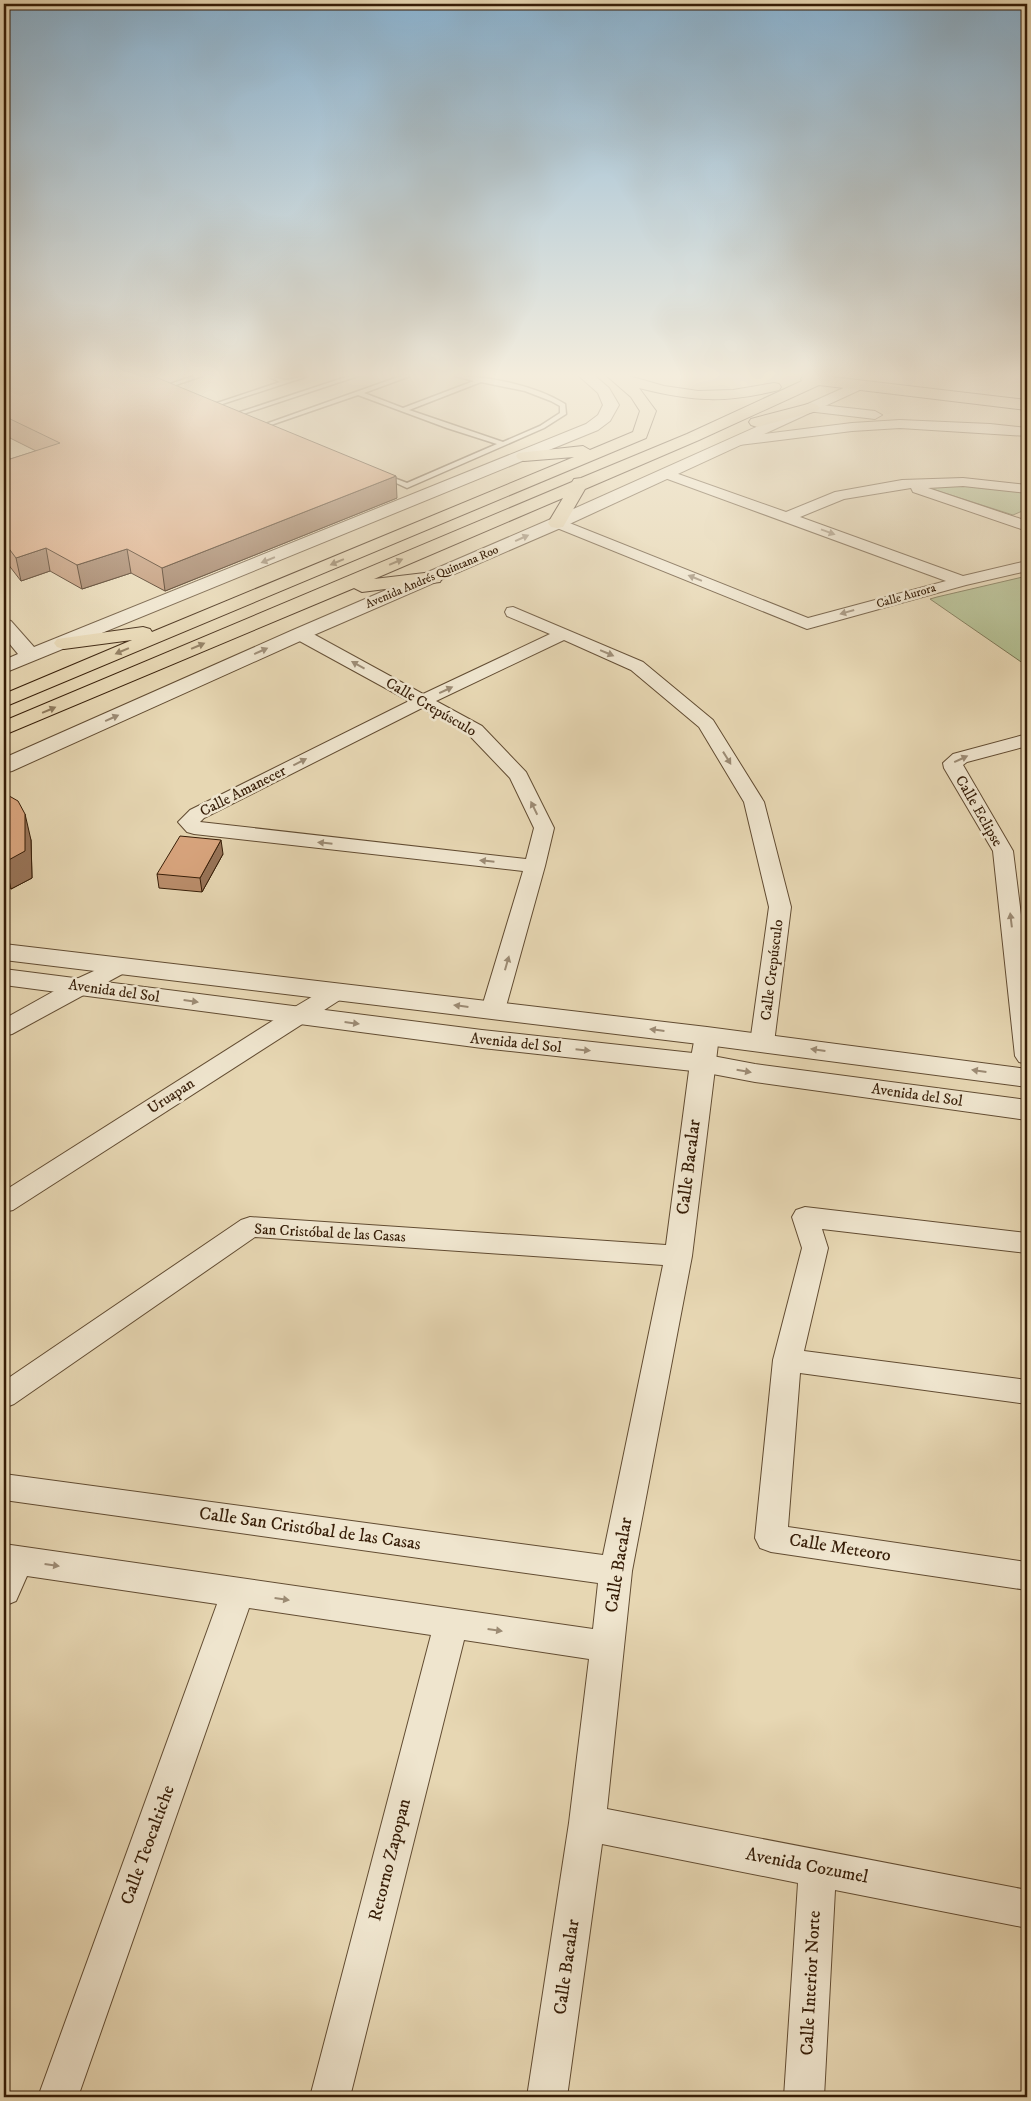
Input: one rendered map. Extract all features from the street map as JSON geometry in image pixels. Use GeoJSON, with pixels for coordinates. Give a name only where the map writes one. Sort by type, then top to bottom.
{"type":"FeatureCollection","features":[{"type":"Feature","properties":{"kind":"main road"},"geometry":{"type":"LineString","coordinates":[[4,701],[547,474]]}},
{"type":"Feature","properties":{"kind":"main road","name":"Avenida Andrés Quintana Roo"},"geometry":{"type":"LineString","coordinates":[[4,729],[600,474]]}},
{"type":"Feature","properties":{"kind":"main road"},"geometry":{"type":"LineString","coordinates":[[558,523],[580,483]]}},
{"type":"Feature","properties":{"kind":"main road"},"geometry":{"type":"LineString","coordinates":[[331,590],[432,578]]}},
{"type":"Feature","properties":{"kind":"main road"},"geometry":{"type":"LineString","coordinates":[[64,643],[176,629]]}},
{"type":"Feature","properties":{"kind":"street"},"geometry":{"type":"LineString","coordinates":[[4,667],[479,474]]}},
{"type":"Feature","properties":{"kind":"street","name":"Calle Aurora"},"geometry":{"type":"LineString","coordinates":[[667,474],[962,580]]}},
{"type":"Feature","properties":{"kind":"street","name":"Avenida Andrés Quintana Roo"},"geometry":{"type":"LineString","coordinates":[[4,766],[667,474]]}},
{"type":"Feature","properties":{"kind":"street"},"geometry":{"type":"LineString","coordinates":[[786,517],[840,495],[902,484],[963,482],[1027,489]]}},
{"type":"Feature","properties":{"kind":"street"},"geometry":{"type":"LineString","coordinates":[[902,484],[1024,521]]}},
{"type":"Feature","properties":{"kind":"street","name":"Calle Aurora"},"geometry":{"type":"LineString","coordinates":[[558,523],[807,624],[962,580]]}},
{"type":"Feature","properties":{"kind":"street"},"geometry":{"type":"LineString","coordinates":[[962,580],[1027,566]]}},
{"type":"Feature","properties":{"kind":"street","name":"Calle Crepúsculo"},"geometry":{"type":"LineString","coordinates":[[512,612],[637,666],[706,724],[754,802],[780,907],[762,1043]]}},
{"type":"Feature","properties":{"kind":"street"},"geometry":{"type":"LineString","coordinates":[[4,624],[31,656]]}},
{"type":"Feature","properties":{"kind":"street","name":"Calle Crepúsculo"},"geometry":{"type":"LineString","coordinates":[[300,634],[475,730],[519,776],[544,828],[535,866],[493,1010]]}},
{"type":"Feature","properties":{"kind":"street","name":"Calle Amanecer"},"geometry":{"type":"LineString","coordinates":[[535,866],[194,828],[188,822],[197,814],[422,701],[562,635]]}},
{"type":"Feature","properties":{"kind":"street","name":"Calle Eclipse"},"geometry":{"type":"LineString","coordinates":[[1027,740],[960,758],[953,763],[954,768],[1003,851],[1027,1056]]}},
{"type":"Feature","properties":{"kind":"street","name":"Avenida del Sol"},"geometry":{"type":"LineString","coordinates":[[4,952],[493,1010],[705,1050],[755,1073],[1027,1110]]}},
{"type":"Feature","properties":{"kind":"street"},"geometry":{"type":"LineString","coordinates":[[4,1029],[118,967]]}},
{"type":"Feature","properties":{"kind":"street","name":"Avenida del Sol"},"geometry":{"type":"LineString","coordinates":[[4,978],[80,986],[296,1016],[705,1050],[762,1043],[1027,1078]]}},
{"type":"Feature","properties":{"kind":"street","name":"Uruapan"},"geometry":{"type":"LineString","coordinates":[[4,1203],[338,991]]}},
{"type":"Feature","properties":{"kind":"street","name":"Calle Bacalar"},"geometry":{"type":"LineString","coordinates":[[547,2097],[568,1964],[587,1823],[616,1571],[678,1256],[705,1050]]}},
{"type":"Feature","properties":{"kind":"street","name":"Calle Meteoro"},"geometry":{"type":"LineString","coordinates":[[1027,1242],[805,1217],[815,1248],[787,1360],[771,1538],[1027,1576]]}},
{"type":"Feature","properties":{"kind":"street","name":"San Cristóbal de las Casas"},"geometry":{"type":"LineString","coordinates":[[4,1396],[250,1227],[678,1256]]}},
{"type":"Feature","properties":{"kind":"street"},"geometry":{"type":"LineString","coordinates":[[787,1360],[1027,1392]]}},
{"type":"Feature","properties":{"kind":"street","name":"Calle San Cristóbal de las Casas"},"geometry":{"type":"LineString","coordinates":[[4,1487],[616,1571]]}},
{"type":"Feature","properties":{"kind":"street"},"geometry":{"type":"LineString","coordinates":[[4,1591],[11,1559],[607,1646]]}},
{"type":"Feature","properties":{"kind":"street","name":"Calle Teocaltiche"},"geometry":{"type":"LineString","coordinates":[[58,2097],[238,1592]]}},
{"type":"Feature","properties":{"kind":"street","name":"Retorno Zapopan"},"geometry":{"type":"LineString","coordinates":[[330,2097],[451,1624]]}},
{"type":"Feature","properties":{"kind":"street","name":"Avenida Cozumel"},"geometry":{"type":"LineString","coordinates":[[587,1823],[1027,1909]]}},
{"type":"Feature","properties":{"kind":"street","name":"Calle Interior Norte"},"geometry":{"type":"LineString","coordinates":[[804,2097],[817,1868]]}},
{"type":"Feature","properties":{"kind":"lane"},"geometry":{"type":"LineString","coordinates":[[378,474],[430,494]]}},
{"type":"Feature","properties":{"kind":"lane"},"geometry":{"type":"LineString","coordinates":[[407,486],[434,474]]}},
{"type":"Feature","properties":{"kind":"green space"},"geometry":{"type":"Polygon","coordinates":[[[957,485],[1027,492],[1027,509],[1013,515],[929,488],[957,485]]]}},
{"type":"Feature","properties":{"kind":"green space"},"geometry":{"type":"Polygon","coordinates":[[[1027,576],[1027,666],[930,599],[937,597],[1027,576]]]}},
{"type":"Feature","properties":{"kind":"building"},"geometry":{"type":"Polygon","coordinates":[[[4,474],[391,474],[396,476],[162,568],[127,549],[77,565],[46,548],[16,558],[4,542],[4,474]]]}},
{"type":"Feature","properties":{"kind":"building"},"geometry":{"type":"Polygon","coordinates":[[[4,793],[18,801],[25,814],[25,851],[5,862],[4,862],[4,793]]]}},
{"type":"Feature","properties":{"kind":"building"},"geometry":{"type":"Polygon","coordinates":[[[180,836],[221,840],[200,878],[157,874],[180,836]]]}}]}
